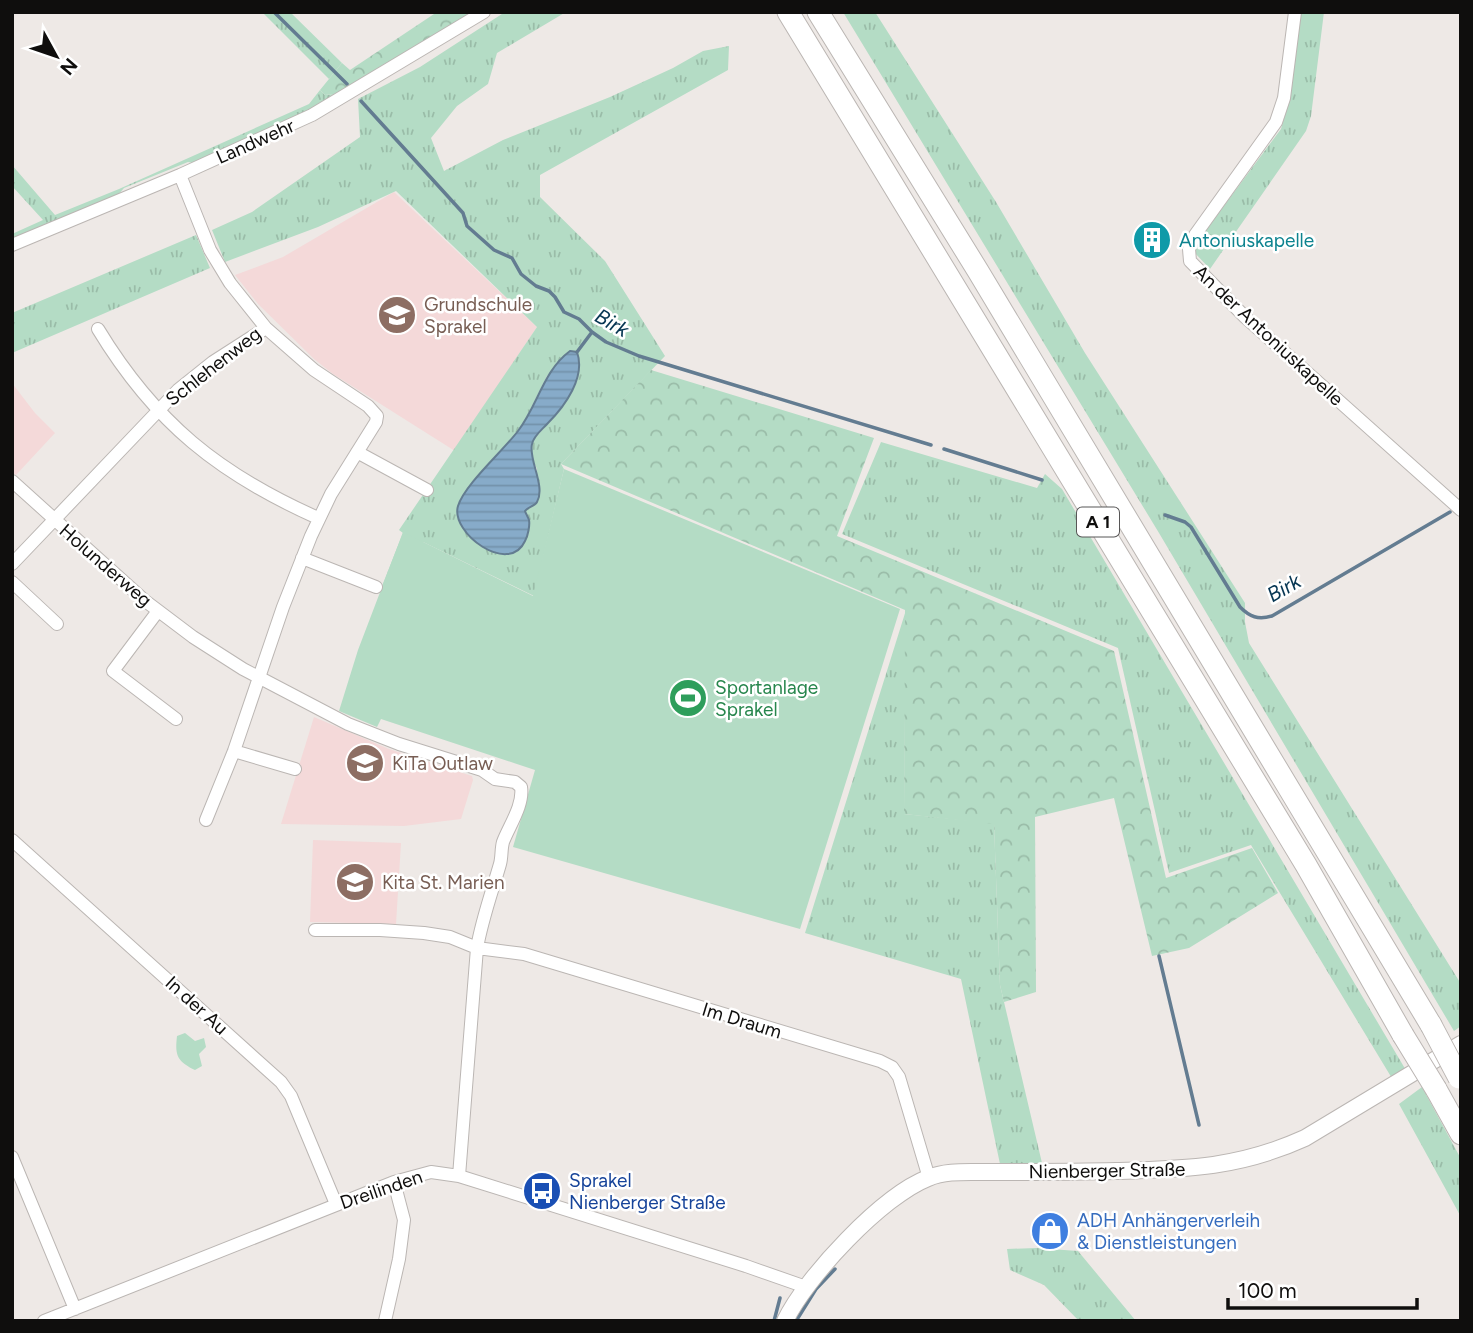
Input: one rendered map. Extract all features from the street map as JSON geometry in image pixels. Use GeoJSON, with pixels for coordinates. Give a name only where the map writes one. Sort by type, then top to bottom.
{"type":"FeatureCollection","features":[{"type":"Feature","properties":{"kind":"highway","name":"A 1"},"geometry":{"type":"LineString","coordinates":[[788,12],[1306,865],[1461,1134]]}},
{"type":"Feature","properties":{"kind":"highway","name":"A 1"},"geometry":{"type":"LineString","coordinates":[[818,12],[992,295],[1431,1025],[1460,1079]]}},
{"type":"Feature","properties":{"kind":"street","name":"Landwehr"},"geometry":{"type":"LineString","coordinates":[[12,244],[180,175],[312,115],[484,12]]}},
{"type":"Feature","properties":{"kind":"street","name":"An der Antoniuskapelle"},"geometry":{"type":"LineString","coordinates":[[1295,12],[1284,98],[1276,121],[1195,235],[1189,248],[1190,261],[1200,274],[1255,326],[1461,510]]}},
{"type":"Feature","properties":{"kind":"street","name":"Schlehenweg"},"geometry":{"type":"LineString","coordinates":[[54,520],[178,390],[206,367],[266,328],[230,283],[210,250],[180,175]]}},
{"type":"Feature","properties":{"kind":"street"},"geometry":{"type":"LineString","coordinates":[[206,820],[234,751],[318,518],[376,422],[377,416],[314,370],[266,328]]}},
{"type":"Feature","properties":{"kind":"street","name":"Schlehenweg"},"geometry":{"type":"LineString","coordinates":[[98,329],[125,372],[157,410]]}},
{"type":"Feature","properties":{"kind":"street"},"geometry":{"type":"LineString","coordinates":[[157,410],[200,450],[245,482],[318,518]]}},
{"type":"Feature","properties":{"kind":"street"},"geometry":{"type":"LineString","coordinates":[[357,452],[427,490]]}},
{"type":"Feature","properties":{"kind":"street","name":"Holunderweg"},"geometry":{"type":"LineString","coordinates":[[12,481],[158,611],[211,649],[259,678],[348,724],[399,744],[482,770],[495,779],[518,784],[522,795],[509,832],[503,841],[501,859],[481,924],[477,948]]}},
{"type":"Feature","properties":{"kind":"street","name":"Holunderweg"},"geometry":{"type":"LineString","coordinates":[[12,564],[54,520]]}},
{"type":"Feature","properties":{"kind":"street"},"geometry":{"type":"LineString","coordinates":[[302,558],[376,587]]}},
{"type":"Feature","properties":{"kind":"street"},"geometry":{"type":"LineString","coordinates":[[12,582],[57,624]]}},
{"type":"Feature","properties":{"kind":"street","name":"Holunderweg"},"geometry":{"type":"LineString","coordinates":[[158,611],[113,671],[176,719]]}},
{"type":"Feature","properties":{"kind":"street"},"geometry":{"type":"LineString","coordinates":[[234,751],[295,769]]}},
{"type":"Feature","properties":{"kind":"street","name":"In der Au"},"geometry":{"type":"LineString","coordinates":[[12,840],[281,1082],[291,1096],[335,1204]]}},
{"type":"Feature","properties":{"kind":"street","name":"Im Draum"},"geometry":{"type":"LineString","coordinates":[[315,930],[424,933],[450,937],[477,948],[524,954],[886,1064],[896,1072],[902,1084],[929,1178]]}},
{"type":"Feature","properties":{"kind":"street"},"geometry":{"type":"LineString","coordinates":[[459,1176],[477,948]]}},
{"type":"Feature","properties":{"kind":"street","name":"Nienberger Straße"},"geometry":{"type":"LineString","coordinates":[[785,1321],[806,1287],[841,1247],[889,1202],[907,1188],[929,1178],[948,1173],[1194,1169],[1244,1161],[1305,1138],[1461,1044]]}},
{"type":"Feature","properties":{"kind":"street"},"geometry":{"type":"LineString","coordinates":[[12,1157],[75,1309]]}},
{"type":"Feature","properties":{"kind":"street","name":"Dreilinden"},"geometry":{"type":"LineString","coordinates":[[44,1321],[335,1204],[394,1182],[431,1172],[459,1176],[806,1287]]}},
{"type":"Feature","properties":{"kind":"street"},"geometry":{"type":"LineString","coordinates":[[385,1321],[399,1259],[404,1220],[394,1182]]}},
{"type":"Feature","properties":{"kind":"shaded area","name":"Grundschule Sprakel"},"geometry":{"type":"Polygon","coordinates":[[[394,192],[537,327],[455,451],[333,374],[314,359],[258,304],[235,275],[283,257],[394,192]]]}},
{"type":"Feature","properties":{"kind":"shaded area"},"geometry":{"type":"Polygon","coordinates":[[[12,383],[35,413],[55,433],[16,475],[12,472],[12,383]]]}},
{"type":"Feature","properties":{"kind":"shaded area","name":"KiTa Outlaw"},"geometry":{"type":"Polygon","coordinates":[[[314,717],[389,749],[472,776],[461,819],[404,826],[281,824],[314,717]]]}},
{"type":"Feature","properties":{"kind":"shaded area","name":"Kita St. Marien"},"geometry":{"type":"Polygon","coordinates":[[[313,840],[401,843],[396,924],[310,922],[313,840]]]}},
{"type":"Feature","properties":{"kind":"green space"},"geometry":{"type":"Polygon","coordinates":[[[262,12],[290,12],[342,63],[329,79],[262,12]]]}},
{"type":"Feature","properties":{"kind":"green space"},"geometry":{"type":"Polygon","coordinates":[[[437,12],[474,12],[342,93],[325,95],[320,90],[342,63],[350,70],[437,12]]]}},
{"type":"Feature","properties":{"kind":"green space"},"geometry":{"type":"Polygon","coordinates":[[[505,12],[566,12],[497,53],[488,84],[457,106],[431,138],[444,171],[503,140],[610,97],[703,51],[729,46],[728,70],[540,175],[540,197],[605,261],[665,356],[561,464],[564,469],[534,596],[423,542],[382,586],[403,533],[399,530],[537,327],[396,191],[318,227],[225,262],[212,230],[252,212],[360,137],[358,99],[420,67],[505,12]],[[570,351],[547,376],[522,426],[457,509],[458,517],[466,531],[499,554],[528,532],[529,520],[525,511],[535,504],[537,469],[531,456],[532,441],[559,412],[580,363],[577,352],[570,351]]]}},
{"type":"Feature","properties":{"kind":"green space"},"geometry":{"type":"Polygon","coordinates":[[[843,12],[875,12],[996,202],[1085,353],[1245,603],[1249,643],[1461,984],[1461,1026],[1454,1031],[1159,533],[843,12]]]}},
{"type":"Feature","properties":{"kind":"green space"},"geometry":{"type":"Polygon","coordinates":[[[1300,12],[1324,12],[1311,116],[1306,131],[1210,269],[1193,251],[1281,129],[1289,99],[1300,12]]]}},
{"type":"Feature","properties":{"kind":"green space"},"geometry":{"type":"Polygon","coordinates":[[[320,90],[325,95],[342,93],[199,164],[188,162],[124,188],[118,195],[12,240],[12,234],[43,220],[12,186],[12,165],[55,215],[309,104],[320,90]]]}},
{"type":"Feature","properties":{"kind":"green space"},"geometry":{"type":"Polygon","coordinates":[[[196,235],[210,268],[12,353],[12,313],[196,235]]]}},
{"type":"Feature","properties":{"kind":"green space"},"geometry":{"type":"Polygon","coordinates":[[[651,370],[874,438],[837,536],[1114,651],[1166,878],[1252,848],[1278,893],[1189,948],[1152,956],[1114,798],[1035,817],[1036,992],[1004,1002],[1000,985],[994,824],[904,814],[905,610],[561,464],[651,370]]]}},
{"type":"Feature","properties":{"kind":"green space"},"geometry":{"type":"Polygon","coordinates":[[[881,442],[1037,488],[1045,474],[1062,489],[1407,1072],[1393,1080],[1251,845],[1169,873],[1118,648],[842,534],[881,442]]]}},
{"type":"Feature","properties":{"kind":"green space","name":"Sportanlage Sprakel"},"geometry":{"type":"Polygon","coordinates":[[[564,469],[900,609],[800,929],[513,847],[535,770],[381,719],[377,727],[339,711],[358,650],[403,532],[533,596],[564,469]]]}},
{"type":"Feature","properties":{"kind":"green space"},"geometry":{"type":"Polygon","coordinates":[[[906,610],[904,814],[994,823],[1000,985],[1042,1163],[1000,1164],[961,979],[805,933],[906,610]]]}},
{"type":"Feature","properties":{"kind":"green space"},"geometry":{"type":"Polygon","coordinates":[[[185,1033],[195,1041],[204,1038],[206,1047],[199,1054],[202,1066],[195,1070],[178,1056],[177,1036],[185,1033]]]}},
{"type":"Feature","properties":{"kind":"green space"},"geometry":{"type":"Polygon","coordinates":[[[1422,1087],[1461,1159],[1461,1217],[1399,1104],[1422,1087]]]}},
{"type":"Feature","properties":{"kind":"green space"},"geometry":{"type":"Polygon","coordinates":[[[1007,1249],[1078,1251],[1136,1321],[1079,1321],[1044,1285],[1010,1270],[1007,1249]]]}},
{"type":"Feature","properties":{"kind":"water"},"geometry":{"type":"Polygon","coordinates":[[[570,351],[577,352],[579,362],[576,381],[567,400],[536,435],[532,444],[539,496],[536,503],[525,511],[529,528],[525,541],[517,551],[507,554],[482,547],[463,528],[458,517],[458,506],[462,497],[518,431],[553,368],[570,351]]]}},
{"type":"Feature","properties":{"kind":"waterway","name":"Birk"},"geometry":{"type":"LineString","coordinates":[[274,12],[347,84]]}},
{"type":"Feature","properties":{"kind":"waterway","name":"Birk"},"geometry":{"type":"LineString","coordinates":[[361,101],[463,213],[467,226],[494,250],[512,258],[521,274],[536,286],[549,291],[564,312],[579,319],[606,342],[639,356],[931,445]]}},
{"type":"Feature","properties":{"kind":"waterway"},"geometry":{"type":"LineString","coordinates":[[577,352],[592,332]]}},
{"type":"Feature","properties":{"kind":"waterway","name":"Birk"},"geometry":{"type":"LineString","coordinates":[[944,449],[1042,480]]}},
{"type":"Feature","properties":{"kind":"waterway","name":"Birk"},"geometry":{"type":"LineString","coordinates":[[1165,515],[1191,527],[1240,607],[1251,615],[1263,618],[1272,616],[1450,512]]}},
{"type":"Feature","properties":{"kind":"waterway"},"geometry":{"type":"LineString","coordinates":[[1159,956],[1199,1125]]}},
{"type":"Feature","properties":{"kind":"waterway"},"geometry":{"type":"LineString","coordinates":[[796,1321],[816,1289],[835,1269]]}},
{"type":"Feature","properties":{"kind":"waterway"},"geometry":{"type":"LineString","coordinates":[[774,1321],[780,1298]]}},
{"type":"Feature","properties":{"kind":"place","name":"Antoniuskapelle"},"geometry":{"type":"Point","coordinates":[1152,240]}},
{"type":"Feature","properties":{"kind":"place","name":"Grundschule Sprakel"},"geometry":{"type":"Point","coordinates":[397,315]}},
{"type":"Feature","properties":{"kind":"place","name":"Sportanlage Sprakel"},"geometry":{"type":"Point","coordinates":[688,698]}},
{"type":"Feature","properties":{"kind":"place","name":"KiTa Outlaw"},"geometry":{"type":"Point","coordinates":[365,763]}},
{"type":"Feature","properties":{"kind":"place","name":"Kita St. Marien"},"geometry":{"type":"Point","coordinates":[355,882]}},
{"type":"Feature","properties":{"kind":"place","name":"Sprakel Nienberger Straße"},"geometry":{"type":"Point","coordinates":[542,1191]}},
{"type":"Feature","properties":{"kind":"place","name":"ADH Anhängerverleih & Dienstleistungen"},"geometry":{"type":"Point","coordinates":[1050,1231]}}]}
